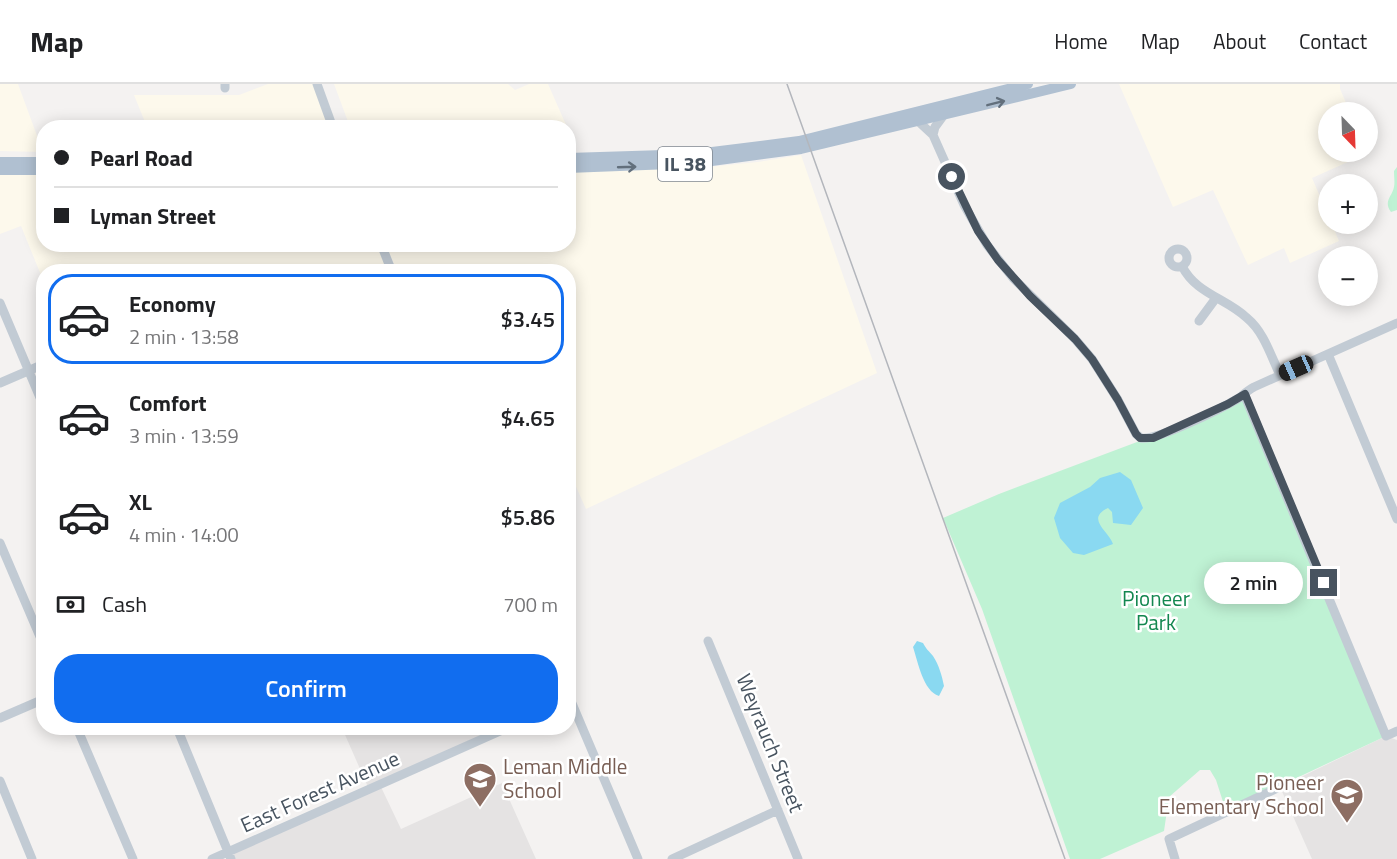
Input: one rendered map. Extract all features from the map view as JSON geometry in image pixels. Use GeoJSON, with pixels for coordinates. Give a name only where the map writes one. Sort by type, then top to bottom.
{"type":"FeatureCollection","features":[{"type":"Feature","properties":{"kind":"main road","name":"IL 38"},"geometry":{"type":"LineString","coordinates":[[576,158],[696,154],[799,141],[1028,84]]}},
{"type":"Feature","properties":{"kind":"main road","name":"IL 38"},"geometry":{"type":"LineString","coordinates":[[576,168],[652,166],[801,150],[1071,84]]}},
{"type":"Feature","properties":{"kind":"main road"},"geometry":{"type":"LineString","coordinates":[[0,162],[36,162]]}},
{"type":"Feature","properties":{"kind":"main road"},"geometry":{"type":"LineString","coordinates":[[0,170],[36,170]]}},
{"type":"Feature","properties":{"kind":"street"},"geometry":{"type":"LineString","coordinates":[[317,84],[330,120]]}},
{"type":"Feature","properties":{"kind":"street"},"geometry":{"type":"LineString","coordinates":[[933,135],[935,127],[943,116]]}},
{"type":"Feature","properties":{"kind":"street"},"geometry":{"type":"LineString","coordinates":[[919,122],[933,135],[961,198],[987,245],[1013,278],[1092,359],[1140,438],[1153,438],[1228,404],[1254,387],[1397,323]]}},
{"type":"Feature","properties":{"kind":"street"},"geometry":{"type":"LineString","coordinates":[[1182,266],[1197,286],[1243,314],[1256,327],[1280,375]]}},
{"type":"Feature","properties":{"kind":"street"},"geometry":{"type":"LineString","coordinates":[[1199,321],[1216,298]]}},
{"type":"Feature","properties":{"kind":"street"},"geometry":{"type":"LineString","coordinates":[[0,303],[36,389]]}},
{"type":"Feature","properties":{"kind":"street"},"geometry":{"type":"LineString","coordinates":[[1328,354],[1397,519]]}},
{"type":"Feature","properties":{"kind":"street"},"geometry":{"type":"LineString","coordinates":[[0,383],[36,368]]}},
{"type":"Feature","properties":{"kind":"street"},"geometry":{"type":"LineString","coordinates":[[1245,394],[1386,736],[1397,731]]}},
{"type":"Feature","properties":{"kind":"street"},"geometry":{"type":"LineString","coordinates":[[0,543],[36,627]]}},
{"type":"Feature","properties":{"kind":"street","name":"Weyrauch Street"},"geometry":{"type":"LineString","coordinates":[[708,641],[798,859]]}},
{"type":"Feature","properties":{"kind":"street"},"geometry":{"type":"LineString","coordinates":[[0,718],[36,702]]}},
{"type":"Feature","properties":{"kind":"street"},"geometry":{"type":"LineString","coordinates":[[576,714],[638,859]]}},
{"type":"Feature","properties":{"kind":"street"},"geometry":{"type":"LineString","coordinates":[[81,735],[133,859]]}},
{"type":"Feature","properties":{"kind":"street"},"geometry":{"type":"LineString","coordinates":[[180,735],[230,855]]}},
{"type":"Feature","properties":{"kind":"street","name":"East Forest Avenue"},"geometry":{"type":"LineString","coordinates":[[212,859],[230,855],[492,735]]}},
{"type":"Feature","properties":{"kind":"street"},"geometry":{"type":"LineString","coordinates":[[0,781],[32,859]]}},
{"type":"Feature","properties":{"kind":"street"},"geometry":{"type":"LineString","coordinates":[[1175,859],[1169,839],[1282,786]]}},
{"type":"Feature","properties":{"kind":"street"},"geometry":{"type":"LineString","coordinates":[[672,859],[778,810]]}},
{"type":"Feature","properties":{"kind":"shaded area"},"geometry":{"type":"Polygon","coordinates":[[[0,84],[18,84],[36,133],[36,152],[0,151],[0,84]]]}},
{"type":"Feature","properties":{"kind":"shaded area"},"geometry":{"type":"Polygon","coordinates":[[[268,84],[314,84],[328,120],[144,120],[134,95],[239,95],[268,84]]]}},
{"type":"Feature","properties":{"kind":"shaded area"},"geometry":{"type":"Polygon","coordinates":[[[334,84],[508,84],[515,90],[529,84],[548,84],[564,120],[347,120],[334,84]]]}},
{"type":"Feature","properties":{"kind":"shaded area"},"geometry":{"type":"Polygon","coordinates":[[[1119,84],[1340,84],[1346,102],[1318,102],[1318,162],[1348,162],[1312,178],[1318,192],[1318,234],[1336,234],[1339,241],[1328,246],[1318,246],[1318,250],[1290,263],[1284,248],[1248,265],[1213,190],[1173,207],[1119,84]]]}},
{"type":"Feature","properties":{"kind":"shaded area"},"geometry":{"type":"Polygon","coordinates":[[[801,155],[877,373],[586,509],[576,487],[576,264],[394,264],[389,252],[576,252],[576,171],[708,167],[801,155]]]}},
{"type":"Feature","properties":{"kind":"shaded area"},"geometry":{"type":"Polygon","coordinates":[[[0,173],[36,174],[36,252],[380,252],[385,264],[36,264],[21,226],[0,234],[0,173]]]}},
{"type":"Feature","properties":{"kind":"shaded area"},"geometry":{"type":"Polygon","coordinates":[[[345,735],[487,735],[368,787],[345,735]]]}},
{"type":"Feature","properties":{"kind":"shaded area","name":"Pioneer Elementary School"},"geometry":{"type":"Polygon","coordinates":[[[1386,736],[1397,740],[1397,859],[1312,859],[1280,787],[1386,736]]]}},
{"type":"Feature","properties":{"kind":"shaded area","name":"Leman Middle School"},"geometry":{"type":"Polygon","coordinates":[[[502,783],[536,859],[235,859],[233,853],[381,787],[401,829],[502,783]]]}},
{"type":"Feature","properties":{"kind":"green space"},"geometry":{"type":"Polygon","coordinates":[[[1397,167],[1397,210],[1391,212],[1388,202],[1394,187],[1394,171],[1397,167]]]}},
{"type":"Feature","properties":{"kind":"green space","name":"Pioneer Park"},"geometry":{"type":"Polygon","coordinates":[[[1244,394],[1386,736],[1226,811],[1216,780],[1210,770],[1200,770],[1169,797],[1164,831],[1100,859],[1070,859],[982,609],[943,518],[999,494],[1145,439],[1244,394]]]}},
{"type":"Feature","properties":{"kind":"water"},"geometry":{"type":"Polygon","coordinates":[[[1120,472],[1131,480],[1143,508],[1131,525],[1113,523],[1112,512],[1108,508],[1101,512],[1098,521],[1113,544],[1084,555],[1073,553],[1060,538],[1054,518],[1060,503],[1090,487],[1100,478],[1120,472]]]}},
{"type":"Feature","properties":{"kind":"water"},"geometry":{"type":"Polygon","coordinates":[[[917,641],[923,643],[939,667],[944,686],[939,696],[933,693],[922,675],[913,647],[917,641]]]}},
{"type":"Feature","properties":{"kind":"railway"},"geometry":{"type":"LineString","coordinates":[[787,84],[1065,859]]}},
{"type":"Feature","properties":{"kind":"place","name":"Leman Middle School"},"geometry":{"type":"Point","coordinates":[480,808]}},
{"type":"Feature","properties":{"kind":"place","name":"Pioneer Elementary School"},"geometry":{"type":"Point","coordinates":[1347,824]}},
{"type":"Feature","properties":{"kind":"route"},"geometry":{"type":"LineString","coordinates":[[952,177],[978,231],[998,260],[1092,359],[1140,438],[1153,438],[1245,394],[1324,583]]}}]}
